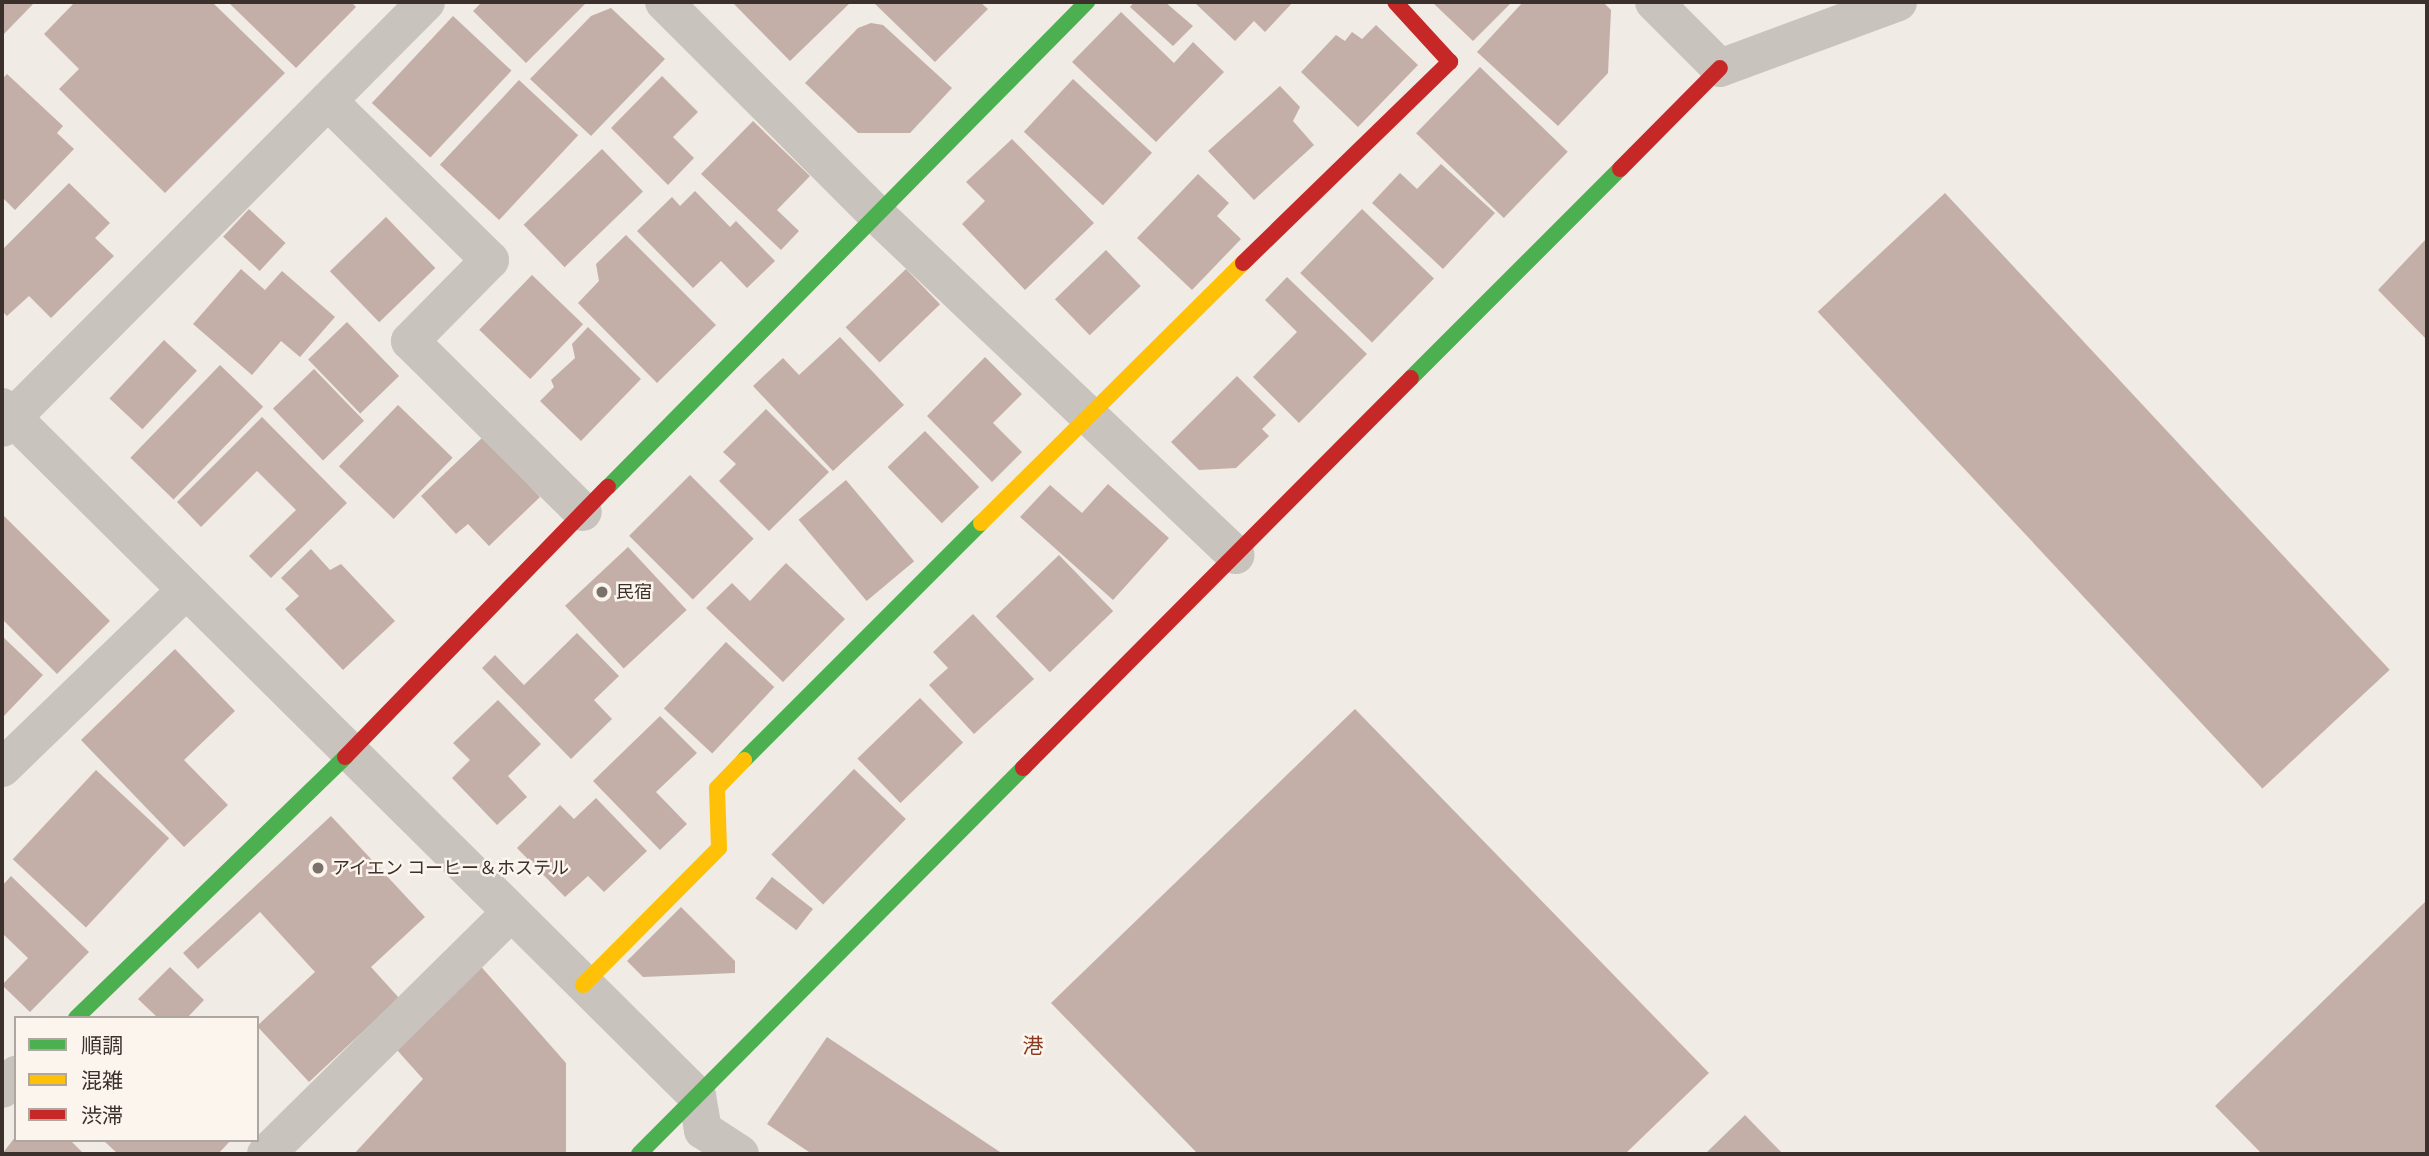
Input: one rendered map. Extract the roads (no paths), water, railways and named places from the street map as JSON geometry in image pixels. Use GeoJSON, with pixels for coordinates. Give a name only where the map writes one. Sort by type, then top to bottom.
{"type":"FeatureCollection","features":[{"type":"Feature","properties":{"kind":"street"},"geometry":{"type":"LineString","coordinates":[[426,2],[5,418],[186,591],[509,914],[697,1096],[703,1130],[740,1154]]}},
{"type":"Feature","properties":{"kind":"street"},"geometry":{"type":"LineString","coordinates":[[664,2],[875,213],[1236,555]]}},
{"type":"Feature","properties":{"kind":"street"},"geometry":{"type":"LineString","coordinates":[[78,1016],[348,754],[875,213],[1087,2]]}},
{"type":"Feature","properties":{"kind":"street"},"geometry":{"type":"LineString","coordinates":[[583,985],[719,848],[718,788],[1088,415],[1450,62],[1395,2]]}},
{"type":"Feature","properties":{"kind":"street"},"geometry":{"type":"LineString","coordinates":[[1654,2],[1720,68]]}},
{"type":"Feature","properties":{"kind":"street"},"geometry":{"type":"LineString","coordinates":[[639,1154],[1720,68],[1898,2]]}},
{"type":"Feature","properties":{"kind":"street"},"geometry":{"type":"LineString","coordinates":[[328,101],[490,260],[410,341],[583,512]]}},
{"type":"Feature","properties":{"kind":"street"},"geometry":{"type":"LineString","coordinates":[[2,768],[186,591]]}},
{"type":"Feature","properties":{"kind":"street"},"geometry":{"type":"LineString","coordinates":[[266,1154],[509,914]]}},
{"type":"Feature","properties":{"kind":"place","name":"民宿"},"geometry":{"type":"Point","coordinates":[602,592]}},
{"type":"Feature","properties":{"kind":"place","name":"アイエン コーヒー＆ホステル"},"geometry":{"type":"Point","coordinates":[318,868]}},
{"type":"Feature","properties":{"kind":"district","name":"港"},"geometry":{"type":"Point","coordinates":[1033,1046]}}]}
